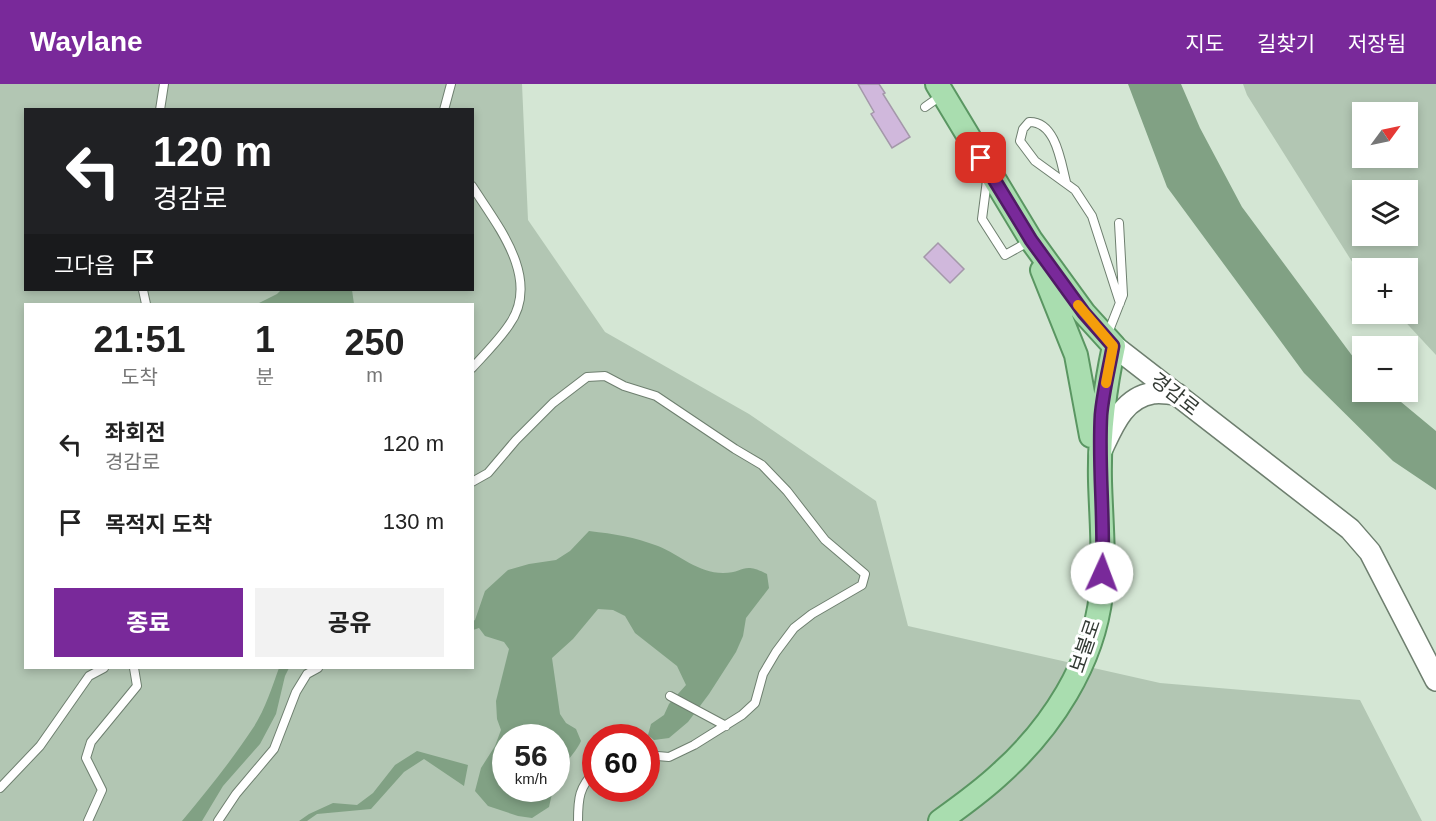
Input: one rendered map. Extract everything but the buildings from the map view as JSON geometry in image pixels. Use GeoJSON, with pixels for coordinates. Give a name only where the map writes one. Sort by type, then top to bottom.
{"type":"FeatureCollection","features":[{"type":"Feature","properties":{"kind":"main road","name":"경감로"},"geometry":{"type":"LineString","coordinates":[[935,95],[988,169],[1031,240],[1084,313],[1110,342]]}},
{"type":"Feature","properties":{"kind":"main road"},"geometry":{"type":"LineString","coordinates":[[1031,240],[1076,355],[1100,481]]}},
{"type":"Feature","properties":{"kind":"main road","name":"보불로"},"geometry":{"type":"LineString","coordinates":[[940,821],[980,791],[1017,758],[1060,704],[1075,679],[1087,651],[1101,595],[1103,552],[1100,481],[1101,413],[1110,342]]}},
{"type":"Feature","properties":{"kind":"street","name":"경감로"},"geometry":{"type":"LineString","coordinates":[[1110,342],[1220,430],[1350,529],[1370,552],[1436,680]]}},
{"type":"Feature","properties":{"kind":"street"},"geometry":{"type":"LineString","coordinates":[[1100,454],[1121,412],[1131,403],[1155,392],[1177,394]]}},
{"type":"Feature","properties":{"kind":"lane"},"geometry":{"type":"LineString","coordinates":[[160,108],[164,84]]}},
{"type":"Feature","properties":{"kind":"lane"},"geometry":{"type":"LineString","coordinates":[[445,108],[451,84]]}},
{"type":"Feature","properties":{"kind":"lane"},"geometry":{"type":"LineString","coordinates":[[1066,182],[1049,132],[1036,121],[1029,122],[1023,129],[1020,141],[1035,161],[1075,190],[1092,216],[1119,303]]}},
{"type":"Feature","properties":{"kind":"lane"},"geometry":{"type":"LineString","coordinates":[[988,169],[982,219],[1005,255],[1031,240]]}},
{"type":"Feature","properties":{"kind":"lane"},"geometry":{"type":"LineString","coordinates":[[474,189],[506,239],[518,266],[521,282],[520,302],[510,324],[474,366]]}},
{"type":"Feature","properties":{"kind":"lane"},"geometry":{"type":"LineString","coordinates":[[1110,342],[1123,295],[1119,223]]}},
{"type":"Feature","properties":{"kind":"lane"},"geometry":{"type":"LineString","coordinates":[[474,482],[488,473],[516,440],[553,403],[587,377],[605,376],[624,386],[656,396],[762,465],[787,491],[825,540],[865,574],[862,585],[812,614],[794,628],[763,674],[754,703],[742,715],[694,745],[669,757],[660,756]]}},
{"type":"Feature","properties":{"kind":"lane"},"geometry":{"type":"LineString","coordinates":[[0,788],[40,747],[89,676],[102,669]]}},
{"type":"Feature","properties":{"kind":"lane"},"geometry":{"type":"LineString","coordinates":[[88,821],[102,790],[86,758],[91,742],[137,686],[134,669]]}},
{"type":"Feature","properties":{"kind":"lane"},"geometry":{"type":"LineString","coordinates":[[218,821],[236,794],[274,749],[296,693],[307,674],[316,669]]}},
{"type":"Feature","properties":{"kind":"lane"},"geometry":{"type":"LineString","coordinates":[[670,696],[726,726]]}},
{"type":"Feature","properties":{"kind":"lane"},"geometry":{"type":"LineString","coordinates":[[578,821],[578,796],[582,788]]}},
{"type":"Feature","properties":{"kind":"shaded area"},"geometry":{"type":"Polygon","coordinates":[[[0,84],[522,84],[528,220],[605,332],[749,414],[876,501],[908,626],[1160,683],[1360,700],[1422,821],[0,821],[0,84]]]}},
{"type":"Feature","properties":{"kind":"shaded area"},"geometry":{"type":"Polygon","coordinates":[[[1128,84],[1181,84],[1200,128],[1242,207],[1352,356],[1352,402],[1401,402],[1436,431],[1436,490],[1393,461],[1304,373],[1167,187],[1128,84]]]}},
{"type":"Feature","properties":{"kind":"shaded area"},"geometry":{"type":"Polygon","coordinates":[[[1243,84],[1436,84],[1436,355],[1407,324],[1418,324],[1418,258],[1352,258],[1352,262],[1247,95],[1243,84]]]}},
{"type":"Feature","properties":{"kind":"shaded area"},"geometry":{"type":"Polygon","coordinates":[[[280,291],[352,291],[354,303],[259,303],[280,291]]]}},
{"type":"Feature","properties":{"kind":"shaded area"},"geometry":{"type":"Polygon","coordinates":[[[589,531],[624,536],[649,543],[705,570],[730,573],[753,568],[767,574],[769,588],[746,618],[743,636],[736,652],[709,694],[688,722],[669,738],[660,739],[660,724],[651,724],[664,715],[669,704],[686,685],[677,666],[635,633],[625,616],[613,610],[598,609],[573,639],[552,658],[560,714],[568,724],[499,724],[496,701],[509,649],[504,642],[485,636],[479,628],[474,630],[474,620],[485,591],[508,570],[556,560],[570,551],[589,531]]]}},
{"type":"Feature","properties":{"kind":"shaded area"},"geometry":{"type":"Polygon","coordinates":[[[279,669],[288,669],[276,714],[260,744],[223,786],[202,821],[182,821],[237,752],[265,706],[279,669]]]}},
{"type":"Feature","properties":{"kind":"shaded area"},"geometry":{"type":"Polygon","coordinates":[[[570,725],[576,729],[581,741],[570,758],[570,725]]]}},
{"type":"Feature","properties":{"kind":"shaded area"},"geometry":{"type":"Polygon","coordinates":[[[417,751],[468,765],[464,786],[424,759],[404,772],[371,809],[317,814],[307,821],[299,821],[333,803],[357,805],[373,793],[395,765],[417,751]]]}},
{"type":"Feature","properties":{"kind":"shaded area"},"geometry":{"type":"Polygon","coordinates":[[[492,751],[492,802],[550,802],[549,807],[532,818],[488,806],[475,791],[481,768],[492,751]]]}},
{"type":"Feature","properties":{"kind":"slow traffic"},"geometry":{"type":"LineString","coordinates":[[1078,305],[1113,346],[1106,383]]}},
{"type":"Feature","properties":{"kind":"route"},"geometry":{"type":"LineString","coordinates":[[981,158],[1031,240],[1084,313],[1113,346],[1101,413],[1102,573]]}}]}
